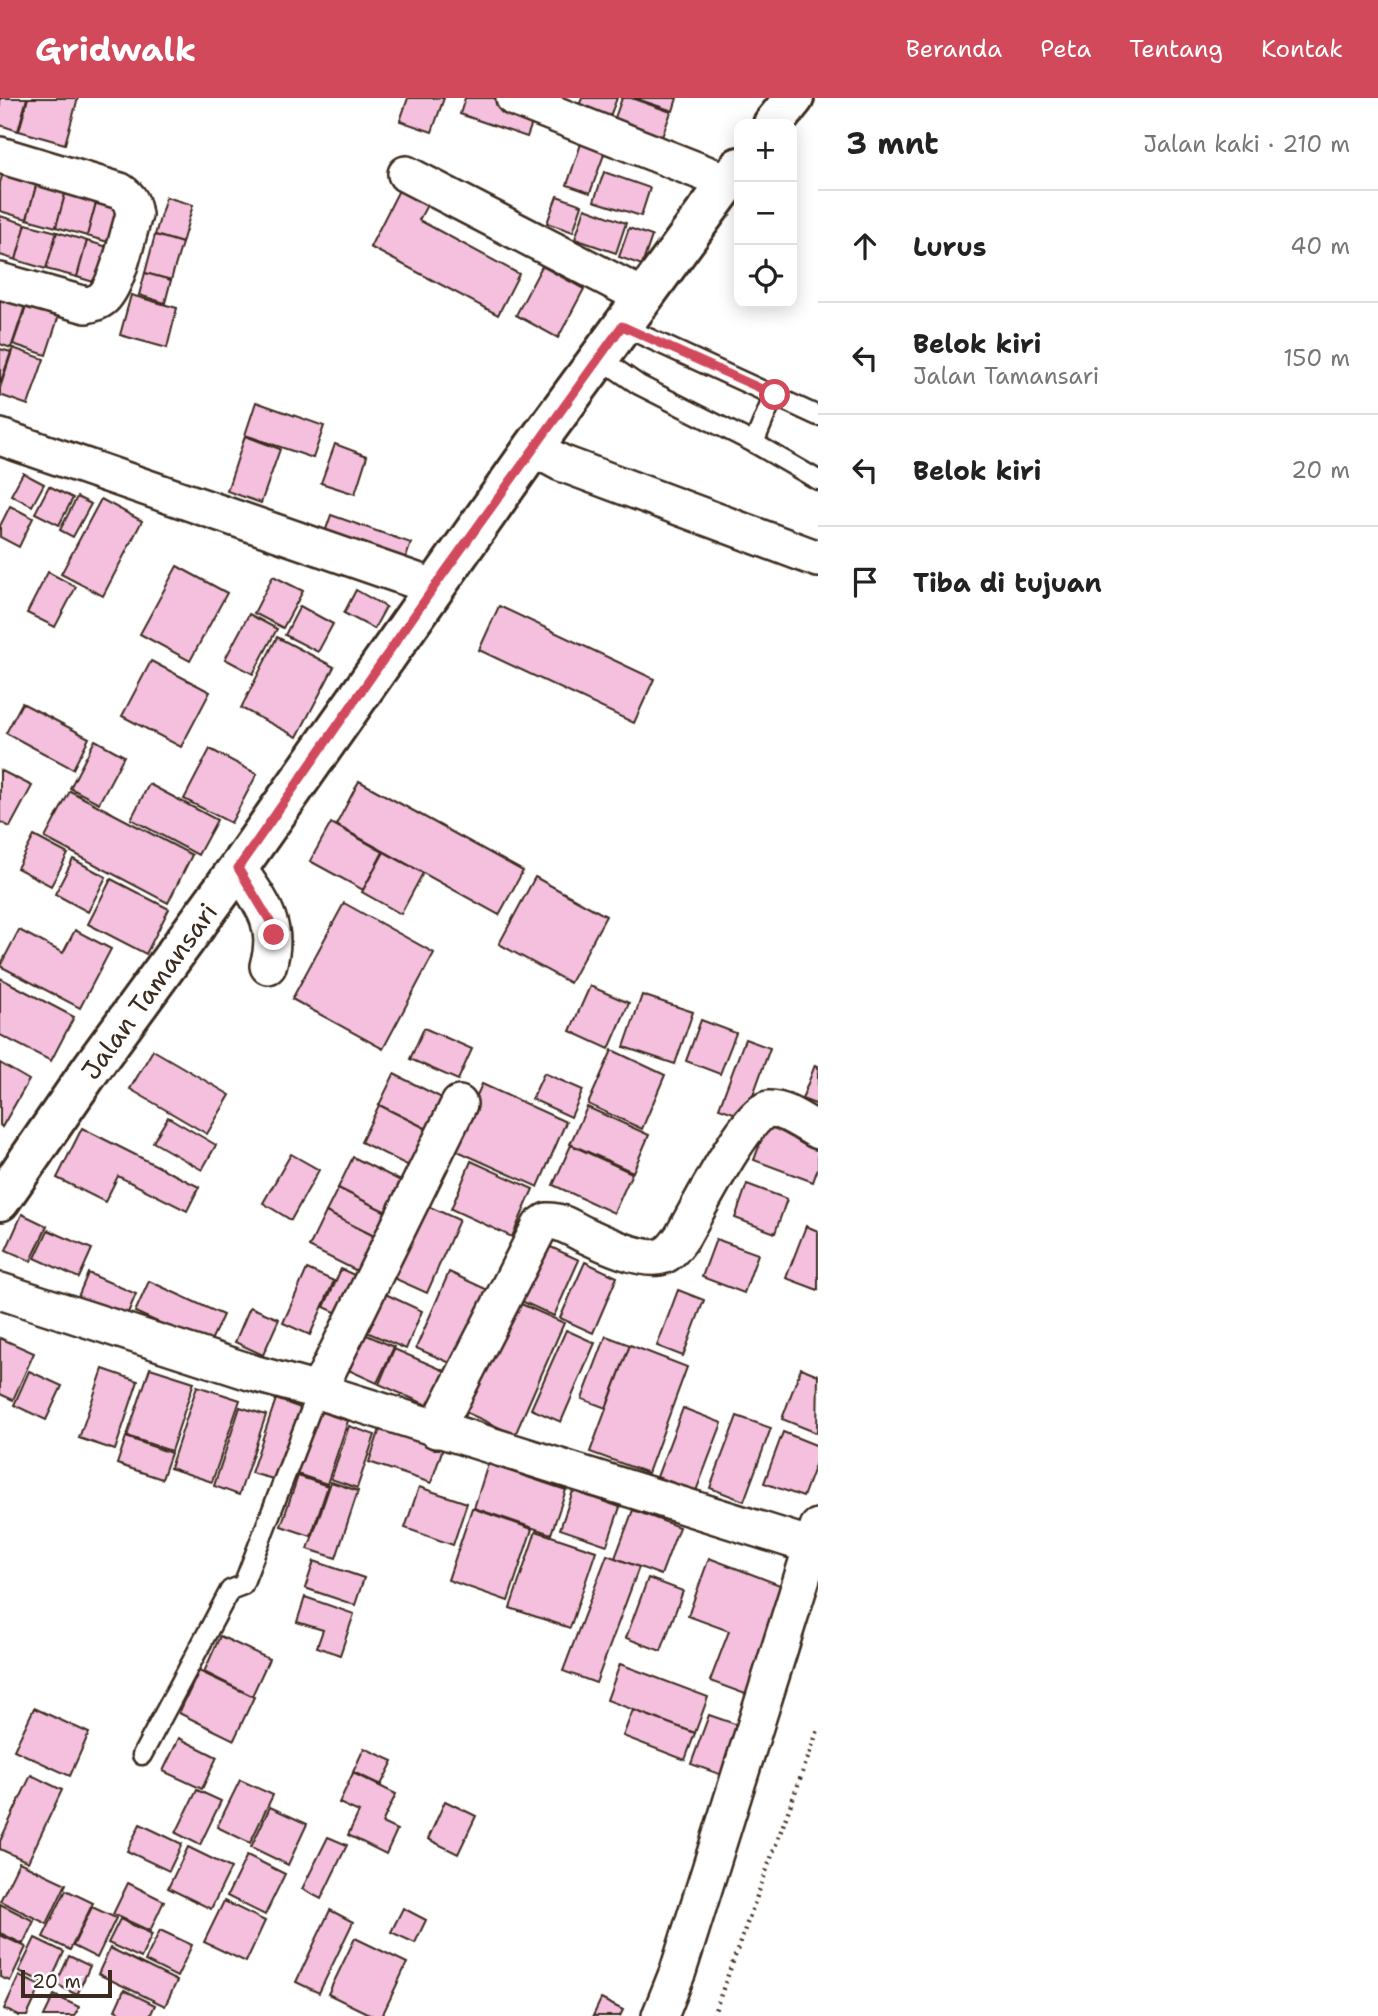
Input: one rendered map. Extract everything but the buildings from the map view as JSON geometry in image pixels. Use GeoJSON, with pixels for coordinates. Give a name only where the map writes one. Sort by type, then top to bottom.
{"type":"FeatureCollection","features":[{"type":"Feature","properties":{"kind":"main road"},"geometry":{"type":"LineString","coordinates":[[777,119],[794,98]]}},
{"type":"Feature","properties":{"kind":"main road","name":"Jalan Tamansari"},"geometry":{"type":"LineString","coordinates":[[0,1202],[91,1069],[238,868],[533,448],[733,175]]}},
{"type":"Feature","properties":{"kind":"street"},"geometry":{"type":"LineString","coordinates":[[514,98],[733,175]]}},
{"type":"Feature","properties":{"kind":"street"},"geometry":{"type":"LineString","coordinates":[[0,155],[120,191],[128,196],[134,215],[111,288],[96,303],[86,305],[0,281]]}},
{"type":"Feature","properties":{"kind":"street"},"geometry":{"type":"LineString","coordinates":[[406,174],[633,312]]}},
{"type":"Feature","properties":{"kind":"street"},"geometry":{"type":"LineString","coordinates":[[0,437],[434,587]]}},
{"type":"Feature","properties":{"kind":"street"},"geometry":{"type":"LineString","coordinates":[[533,448],[561,463],[818,559]]}},
{"type":"Feature","properties":{"kind":"street"},"geometry":{"type":"LineString","coordinates":[[238,868],[271,923],[274,948],[268,965]]}},
{"type":"Feature","properties":{"kind":"street"},"geometry":{"type":"LineString","coordinates":[[318,1391],[459,1104]]}},
{"type":"Feature","properties":{"kind":"street"},"geometry":{"type":"LineString","coordinates":[[436,1430],[540,1226],[554,1220],[640,1256],[662,1257],[672,1250],[682,1237],[738,1138],[757,1114],[766,1109],[777,1110],[818,1131]]}},
{"type":"Feature","properties":{"kind":"street"},"geometry":{"type":"LineString","coordinates":[[0,1291],[436,1430],[816,1540],[678,1971],[660,2016]]}},
{"type":"Feature","properties":{"kind":"lane"},"geometry":{"type":"LineString","coordinates":[[633,312],[775,395],[818,416]]}},
{"type":"Feature","properties":{"kind":"lane"},"geometry":{"type":"LineString","coordinates":[[598,357],[639,385],[754,443],[818,480]]}},
{"type":"Feature","properties":{"kind":"lane"},"geometry":{"type":"LineString","coordinates":[[754,443],[775,395]]}},
{"type":"Feature","properties":{"kind":"lane"},"geometry":{"type":"LineString","coordinates":[[142,1755],[229,1590],[243,1585],[318,1391]]}},
{"type":"Feature","properties":{"kind":"path"},"geometry":{"type":"LineString","coordinates":[[713,2016],[818,1730]]}},
{"type":"Feature","properties":{"kind":"route"},"geometry":{"type":"LineString","coordinates":[[274,935],[271,923],[238,868],[434,587],[622,326],[775,395]]}}]}
